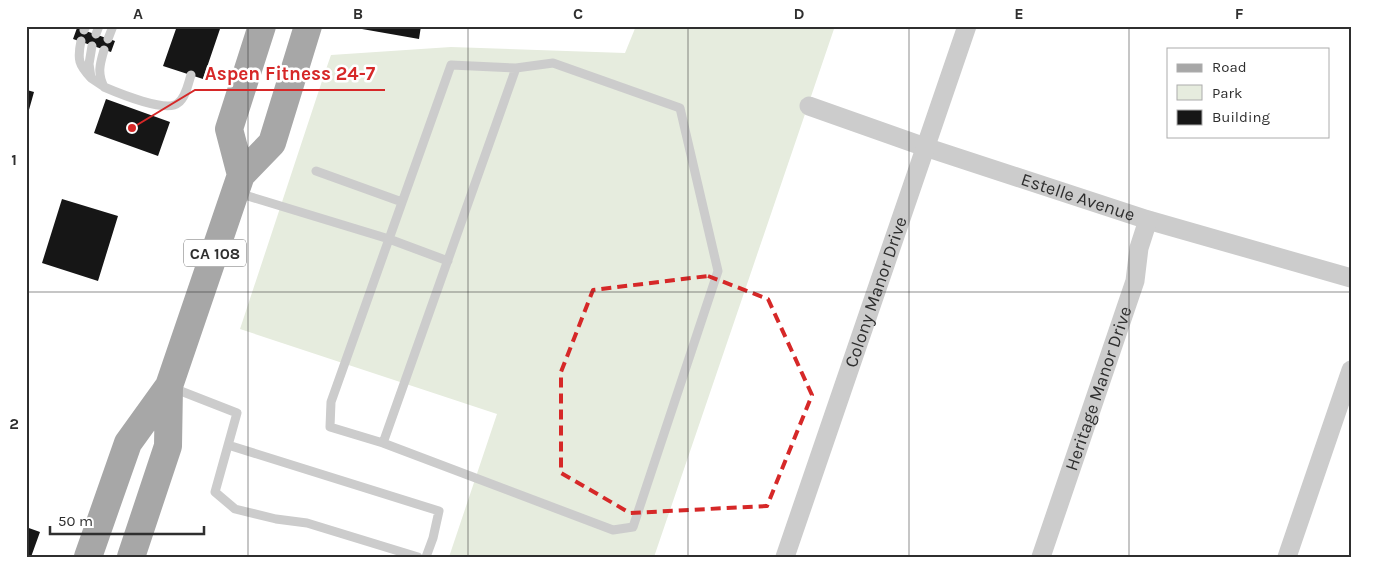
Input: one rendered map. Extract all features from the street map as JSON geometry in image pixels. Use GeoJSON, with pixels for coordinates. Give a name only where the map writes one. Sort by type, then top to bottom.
{"type":"FeatureCollection","features":[{"type":"Feature","properties":{"kind":"main road"},"geometry":{"type":"LineString","coordinates":[[238,184],[229,129],[262,26]]}},
{"type":"Feature","properties":{"kind":"main road","name":"CA 108"},"geometry":{"type":"LineString","coordinates":[[88,557],[128,443],[168,386],[238,184],[272,143],[308,26]]}},
{"type":"Feature","properties":{"kind":"main road","name":"CA 108"},"geometry":{"type":"LineString","coordinates":[[131,557],[168,446],[168,386]]}},
{"type":"Feature","properties":{"kind":"street","name":"Colony Manor Drive"},"geometry":{"type":"LineString","coordinates":[[785,557],[967,26]]}},
{"type":"Feature","properties":{"kind":"street","name":"Estelle Avenue"},"geometry":{"type":"LineString","coordinates":[[809,106],[925,147],[1148,220],[1351,278]]}},
{"type":"Feature","properties":{"kind":"street","name":"Heritage Manor Drive"},"geometry":{"type":"LineString","coordinates":[[1041,557],[1135,281],[1139,248],[1148,220]]}},
{"type":"Feature","properties":{"kind":"street"},"geometry":{"type":"LineString","coordinates":[[1287,557],[1351,370]]}},
{"type":"Feature","properties":{"kind":"lane"},"geometry":{"type":"LineString","coordinates":[[108,39],[113,26]]}},
{"type":"Feature","properties":{"kind":"lane"},"geometry":{"type":"LineString","coordinates":[[81,41],[78,55],[81,68],[91,78],[104,87],[159,106],[173,107],[179,103],[191,75]]}},
{"type":"Feature","properties":{"kind":"lane"},"geometry":{"type":"LineString","coordinates":[[91,78],[89,64],[92,46]]}},
{"type":"Feature","properties":{"kind":"lane"},"geometry":{"type":"LineString","coordinates":[[104,50],[99,69],[104,87]]}},
{"type":"Feature","properties":{"kind":"lane"},"geometry":{"type":"LineString","coordinates":[[553,63],[680,108],[718,271],[633,526],[613,530],[383,443],[330,427],[331,402],[402,202],[451,65],[516,68],[553,63]]}},
{"type":"Feature","properties":{"kind":"lane"},"geometry":{"type":"LineString","coordinates":[[383,443],[516,68]]}},
{"type":"Feature","properties":{"kind":"lane"},"geometry":{"type":"LineString","coordinates":[[316,171],[402,202]]}},
{"type":"Feature","properties":{"kind":"lane"},"geometry":{"type":"LineString","coordinates":[[238,184],[448,261]]}},
{"type":"Feature","properties":{"kind":"lane"},"geometry":{"type":"LineString","coordinates":[[168,386],[237,413],[216,492],[235,509],[276,520],[307,523],[418,557]]}},
{"type":"Feature","properties":{"kind":"lane"},"geometry":{"type":"LineString","coordinates":[[228,445],[439,511],[433,538],[426,557]]}},
{"type":"Feature","properties":{"kind":"highlighted area"},"geometry":{"type":"Polygon","coordinates":[[[708,276],[768,299],[812,395],[767,506],[630,513],[561,473],[561,372],[593,290],[708,276]]]}},
{"type":"Feature","properties":{"kind":"green space"},"geometry":{"type":"Polygon","coordinates":[[[636,26],[835,26],[654,557],[449,557],[497,414],[240,329],[331,55],[451,47],[625,53],[636,26]]]}},
{"type":"Feature","properties":{"kind":"building"},"geometry":{"type":"Polygon","coordinates":[[[177,26],[221,26],[203,79],[163,66],[177,26]]]}},
{"type":"Feature","properties":{"kind":"building"},"geometry":{"type":"Polygon","coordinates":[[[363,26],[421,26],[419,39],[362,29],[363,26]]]}},
{"type":"Feature","properties":{"kind":"building"},"geometry":{"type":"Polygon","coordinates":[[[77,28],[115,41],[111,52],[73,39],[77,28]]]}},
{"type":"Feature","properties":{"kind":"building"},"geometry":{"type":"Polygon","coordinates":[[[27,90],[34,92],[27,117],[26,92],[27,90]]]}},
{"type":"Feature","properties":{"kind":"building"},"geometry":{"type":"Polygon","coordinates":[[[106,99],[170,122],[158,156],[94,133],[106,99]]]}},
{"type":"Feature","properties":{"kind":"building"},"geometry":{"type":"Polygon","coordinates":[[[62,199],[118,216],[98,281],[42,263],[62,199]]]}},
{"type":"Feature","properties":{"kind":"building"},"geometry":{"type":"Polygon","coordinates":[[[26,527],[40,532],[31,557],[26,557],[26,527]]]}},
{"type":"Feature","properties":{"kind":"place","name":"Aspen Fitness 24-7"},"geometry":{"type":"Point","coordinates":[132,128]}}]}
